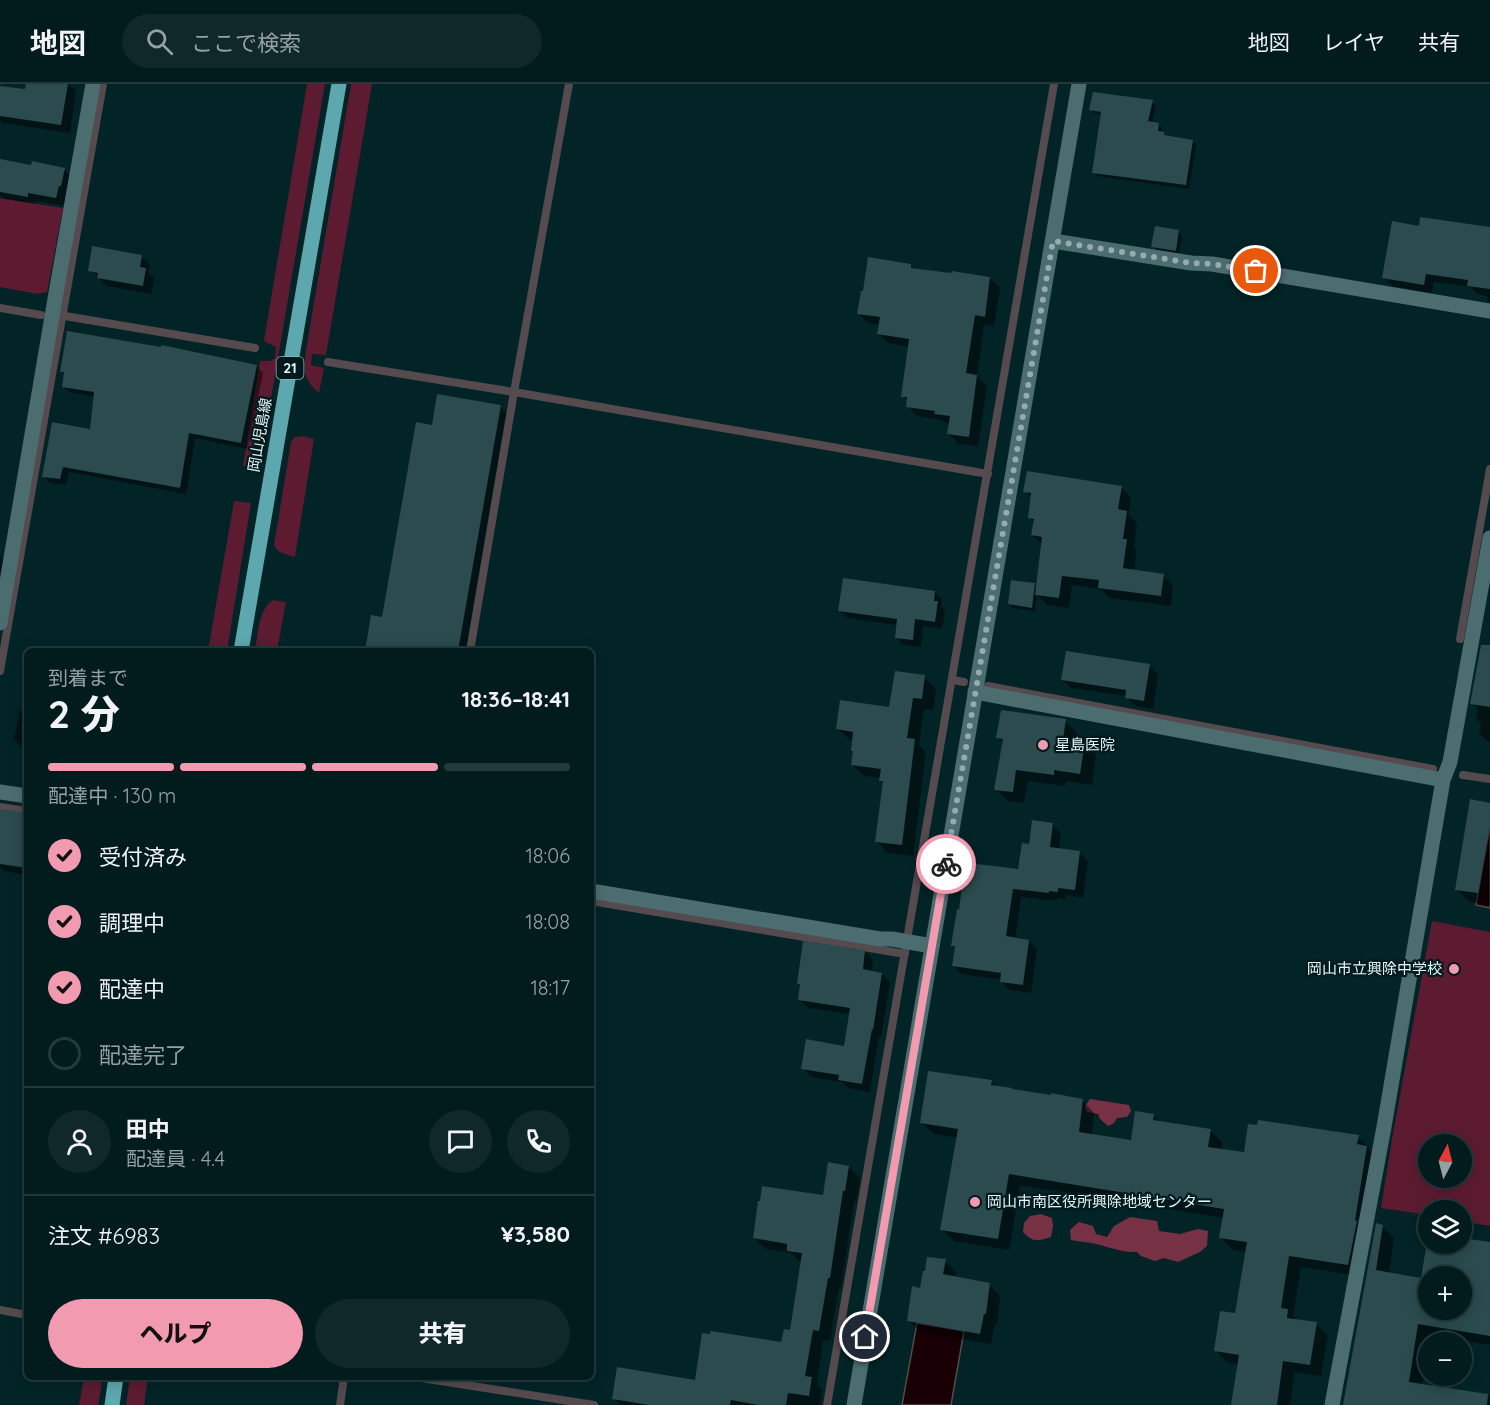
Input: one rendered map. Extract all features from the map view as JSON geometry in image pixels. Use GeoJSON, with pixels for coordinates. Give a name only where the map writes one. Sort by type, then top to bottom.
{"type":"FeatureCollection","features":[{"type":"Feature","properties":{"kind":"main road","name":"岡山児島線"},"geometry":{"type":"LineString","coordinates":[[242,648],[339,84]]}},
{"type":"Feature","properties":{"kind":"main road"},"geometry":{"type":"LineString","coordinates":[[112,1405],[116,1380]]}},
{"type":"Feature","properties":{"kind":"street"},"geometry":{"type":"LineString","coordinates":[[0,623],[93,84]]}},
{"type":"Feature","properties":{"kind":"street"},"geometry":{"type":"LineString","coordinates":[[854,1405],[926,944],[975,692],[1079,84]]}},
{"type":"Feature","properties":{"kind":"street"},"geometry":{"type":"LineString","coordinates":[[1053,241],[1288,276],[1490,311]]}},
{"type":"Feature","properties":{"kind":"street"},"geometry":{"type":"LineString","coordinates":[[1332,1405],[1384,1127],[1443,780],[1450,762],[1490,538]]}},
{"type":"Feature","properties":{"kind":"street"},"geometry":{"type":"LineString","coordinates":[[975,692],[1443,780]]}},
{"type":"Feature","properties":{"kind":"street"},"geometry":{"type":"LineString","coordinates":[[0,792],[24,796]]}},
{"type":"Feature","properties":{"kind":"street"},"geometry":{"type":"LineString","coordinates":[[594,891],[880,939],[926,944]]}},
{"type":"Feature","properties":{"kind":"shaded area"},"geometry":{"type":"Polygon","coordinates":[[[307,84],[325,84],[259,468],[243,466],[260,361],[270,361],[275,358],[276,347],[264,341],[307,84]]]}},
{"type":"Feature","properties":{"kind":"shaded area"},"geometry":{"type":"Polygon","coordinates":[[[351,84],[372,84],[326,355],[312,354],[311,365],[324,368],[319,393],[313,388],[305,374],[306,350],[351,84]]]}},
{"type":"Feature","properties":{"kind":"shaded area"},"geometry":{"type":"Polygon","coordinates":[[[0,198],[63,208],[47,292],[37,294],[0,287],[0,198]]]}},
{"type":"Feature","properties":{"kind":"shaded area"},"geometry":{"type":"Polygon","coordinates":[[[295,437],[314,439],[295,557],[280,552],[274,545],[291,442],[295,437]]]}},
{"type":"Feature","properties":{"kind":"shaded area"},"geometry":{"type":"Polygon","coordinates":[[[234,501],[251,503],[227,648],[209,648],[234,501]]]}},
{"type":"Feature","properties":{"kind":"shaded area"},"geometry":{"type":"Polygon","coordinates":[[[273,600],[286,602],[278,648],[255,648],[262,616],[268,604],[273,600]]]}},
{"type":"Feature","properties":{"kind":"shaded area"},"geometry":{"type":"Polygon","coordinates":[[[1490,826],[1490,908],[1476,905],[1490,826]]]}},
{"type":"Feature","properties":{"kind":"shaded area"},"geometry":{"type":"Polygon","coordinates":[[[1432,921],[1490,932],[1490,1226],[1472,1223],[1472,1200],[1418,1200],[1418,1214],[1381,1208],[1432,921]]]}},
{"type":"Feature","properties":{"kind":"shaded area"},"geometry":{"type":"Polygon","coordinates":[[[1090,1099],[1129,1105],[1131,1111],[1127,1117],[1117,1118],[1108,1126],[1098,1114],[1087,1112],[1085,1106],[1090,1099]]]}},
{"type":"Feature","properties":{"kind":"shaded area"},"geometry":{"type":"Polygon","coordinates":[[[1041,1214],[1052,1218],[1051,1237],[1033,1239],[1023,1232],[1024,1223],[1030,1216],[1041,1214]]]}},
{"type":"Feature","properties":{"kind":"shaded area"},"geometry":{"type":"Polygon","coordinates":[[[1130,1217],[1157,1221],[1159,1231],[1180,1234],[1198,1229],[1208,1231],[1207,1246],[1200,1252],[1178,1262],[1164,1258],[1155,1261],[1137,1252],[1071,1240],[1070,1230],[1079,1222],[1093,1226],[1096,1234],[1107,1237],[1114,1226],[1130,1217]]]}},
{"type":"Feature","properties":{"kind":"shaded area"},"geometry":{"type":"Polygon","coordinates":[[[917,1323],[964,1331],[951,1405],[902,1405],[917,1323]]]}},
{"type":"Feature","properties":{"kind":"shaded area"},"geometry":{"type":"Polygon","coordinates":[[[83,1380],[102,1380],[98,1405],[79,1405],[83,1380]]]}},
{"type":"Feature","properties":{"kind":"shaded area"},"geometry":{"type":"Polygon","coordinates":[[[130,1380],[148,1380],[144,1405],[126,1405],[130,1380]]]}},
{"type":"Feature","properties":{"kind":"building"},"geometry":{"type":"Polygon","coordinates":[[[26,84],[68,84],[61,125],[0,116],[0,86],[25,89],[26,84]]]}},
{"type":"Feature","properties":{"kind":"building"},"geometry":{"type":"Polygon","coordinates":[[[1093,92],[1153,100],[1148,121],[1159,123],[1158,131],[1164,132],[1164,135],[1193,140],[1186,185],[1092,173],[1101,112],[1089,110],[1093,92]]]}},
{"type":"Feature","properties":{"kind":"building"},"geometry":{"type":"Polygon","coordinates":[[[0,159],[31,165],[32,161],[65,168],[56,198],[28,193],[28,197],[0,192],[0,159]]]}},
{"type":"Feature","properties":{"kind":"building"},"geometry":{"type":"Polygon","coordinates":[[[1420,217],[1490,227],[1490,289],[1467,286],[1468,280],[1426,274],[1424,285],[1382,278],[1392,221],[1419,226],[1420,217]]]}},
{"type":"Feature","properties":{"kind":"building"},"geometry":{"type":"Polygon","coordinates":[[[1155,226],[1179,230],[1176,251],[1151,247],[1155,226]]]}},
{"type":"Feature","properties":{"kind":"building"},"geometry":{"type":"Polygon","coordinates":[[[92,246],[142,255],[140,267],[146,268],[143,286],[97,278],[98,273],[88,271],[92,246]]]}},
{"type":"Feature","properties":{"kind":"building"},"geometry":{"type":"Polygon","coordinates":[[[868,257],[911,264],[911,268],[990,277],[985,317],[975,315],[966,373],[977,375],[969,437],[947,434],[950,416],[934,414],[935,411],[906,407],[907,397],[901,397],[909,339],[877,334],[880,317],[857,314],[868,257]]]}},
{"type":"Feature","properties":{"kind":"building"},"geometry":{"type":"Polygon","coordinates":[[[67,331],[161,347],[161,345],[257,365],[241,443],[189,433],[180,488],[63,467],[60,479],[42,477],[52,422],[90,429],[94,392],[62,387],[64,372],[60,372],[67,331]]]}},
{"type":"Feature","properties":{"kind":"building"},"geometry":{"type":"Polygon","coordinates":[[[437,394],[501,405],[459,648],[366,648],[371,615],[382,617],[416,422],[432,425],[437,394]]]}},
{"type":"Feature","properties":{"kind":"building"},"geometry":{"type":"Polygon","coordinates":[[[1027,471],[1122,486],[1118,509],[1127,511],[1123,539],[1127,539],[1123,568],[1164,574],[1161,596],[1098,588],[1099,580],[1062,576],[1059,598],[1035,595],[1042,537],[1031,535],[1034,519],[1028,518],[1031,493],[1023,492],[1027,471]]]}},
{"type":"Feature","properties":{"kind":"building"},"geometry":{"type":"Polygon","coordinates":[[[843,578],[935,591],[934,601],[938,601],[935,622],[915,619],[913,640],[895,638],[897,619],[838,611],[843,578]]]}},
{"type":"Feature","properties":{"kind":"building"},"geometry":{"type":"Polygon","coordinates":[[[1011,580],[1035,583],[1032,608],[1008,604],[1011,580]]]}},
{"type":"Feature","properties":{"kind":"building"},"geometry":{"type":"Polygon","coordinates":[[[1481,645],[1490,645],[1490,707],[1470,704],[1481,645]]]}},
{"type":"Feature","properties":{"kind":"building"},"geometry":{"type":"Polygon","coordinates":[[[1066,651],[1150,664],[1144,701],[1125,698],[1126,690],[1061,680],[1066,651]]]}},
{"type":"Feature","properties":{"kind":"building"},"geometry":{"type":"Polygon","coordinates":[[[895,671],[925,675],[922,699],[913,698],[907,738],[915,739],[902,845],[875,842],[883,781],[879,781],[881,769],[851,765],[853,732],[836,729],[840,700],[889,707],[895,671]]]}},
{"type":"Feature","properties":{"kind":"building","name":"星島医院"},"geometry":{"type":"Polygon","coordinates":[[[1001,710],[1066,719],[1063,739],[1085,742],[1080,774],[1054,770],[1054,775],[1016,770],[1013,792],[994,790],[1003,739],[996,738],[1001,710]]]}},
{"type":"Feature","properties":{"kind":"building"},"geometry":{"type":"Polygon","coordinates":[[[1470,799],[1490,803],[1490,826],[1478,893],[1455,890],[1470,799]]]}},
{"type":"Feature","properties":{"kind":"building"},"geometry":{"type":"Polygon","coordinates":[[[0,809],[24,813],[24,868],[0,864],[0,809]]]}},
{"type":"Feature","properties":{"kind":"building"},"geometry":{"type":"Polygon","coordinates":[[[1032,820],[1053,823],[1050,847],[1080,851],[1075,890],[1058,888],[1058,892],[1049,891],[1049,893],[1013,889],[1006,936],[1029,940],[1023,985],[1000,982],[1001,973],[952,966],[955,946],[951,946],[957,909],[959,910],[964,870],[977,864],[1018,869],[1022,843],[1029,844],[1032,820]]]}},
{"type":"Feature","properties":{"kind":"building"},"geometry":{"type":"Polygon","coordinates":[[[803,941],[865,950],[863,969],[882,973],[862,1084],[838,1080],[839,1075],[801,1069],[806,1039],[844,1046],[850,1008],[798,1000],[800,984],[797,984],[803,941]]]}},
{"type":"Feature","properties":{"kind":"building"},"geometry":{"type":"Polygon","coordinates":[[[928,1071],[992,1080],[991,1085],[1012,1089],[1083,1099],[1079,1132],[1131,1140],[1135,1111],[1154,1114],[1153,1120],[1211,1129],[1208,1147],[1244,1152],[1248,1124],[1257,1125],[1258,1120],[1359,1135],[1357,1144],[1367,1146],[1355,1220],[1357,1221],[1348,1265],[1289,1256],[1281,1308],[1288,1309],[1287,1318],[1317,1322],[1310,1365],[1283,1361],[1277,1405],[1231,1405],[1239,1355],[1214,1351],[1220,1311],[1235,1313],[1247,1242],[1219,1238],[1224,1209],[1009,1174],[998,1239],[940,1230],[958,1129],[920,1123],[928,1071]]]}},
{"type":"Feature","properties":{"kind":"building"},"geometry":{"type":"Polygon","coordinates":[[[828,1162],[849,1166],[819,1331],[813,1330],[805,1376],[812,1377],[809,1396],[788,1393],[786,1405],[758,1405],[731,1400],[730,1405],[649,1405],[612,1399],[617,1367],[695,1380],[702,1333],[710,1334],[711,1331],[781,1342],[784,1329],[790,1330],[802,1253],[787,1251],[787,1244],[753,1238],[758,1201],[760,1201],[762,1186],[823,1195],[828,1162]]]}},
{"type":"Feature","properties":{"kind":"building"},"geometry":{"type":"Polygon","coordinates":[[[1376,1223],[1383,1225],[1376,1270],[1418,1277],[1418,1320],[1472,1320],[1472,1266],[1423,1266],[1425,1254],[1472,1254],[1472,1240],[1490,1242],[1490,1336],[1418,1324],[1409,1382],[1418,1383],[1418,1386],[1435,1386],[1488,1394],[1487,1405],[1343,1405],[1376,1223]]]}},
{"type":"Feature","properties":{"kind":"building"},"geometry":{"type":"Polygon","coordinates":[[[927,1257],[946,1259],[943,1274],[990,1283],[986,1314],[984,1314],[980,1334],[907,1321],[912,1286],[920,1288],[927,1257]]]}},
{"type":"Feature","properties":{"kind":"waterway"},"geometry":{"type":"LineString","coordinates":[[0,671],[103,84]]}},
{"type":"Feature","properties":{"kind":"waterway"},"geometry":{"type":"LineString","coordinates":[[471,648],[569,84]]}},
{"type":"Feature","properties":{"kind":"waterway"},"geometry":{"type":"LineString","coordinates":[[827,1405],[1054,84]]}},
{"type":"Feature","properties":{"kind":"waterway"},"geometry":{"type":"LineString","coordinates":[[0,308],[41,315]]}},
{"type":"Feature","properties":{"kind":"waterway"},"geometry":{"type":"LineString","coordinates":[[59,315],[255,348]]}},
{"type":"Feature","properties":{"kind":"waterway"},"geometry":{"type":"LineString","coordinates":[[328,362],[988,474]]}},
{"type":"Feature","properties":{"kind":"waterway"},"geometry":{"type":"LineString","coordinates":[[1460,639],[1490,469]]}},
{"type":"Feature","properties":{"kind":"waterway"},"geometry":{"type":"LineString","coordinates":[[953,680],[964,682]]}},
{"type":"Feature","properties":{"kind":"waterway"},"geometry":{"type":"LineString","coordinates":[[988,686],[1433,769]]}},
{"type":"Feature","properties":{"kind":"waterway"},"geometry":{"type":"LineString","coordinates":[[1463,775],[1490,779]]}},
{"type":"Feature","properties":{"kind":"waterway"},"geometry":{"type":"LineString","coordinates":[[0,807],[24,811]]}},
{"type":"Feature","properties":{"kind":"waterway"},"geometry":{"type":"LineString","coordinates":[[594,902],[905,954]]}},
{"type":"Feature","properties":{"kind":"waterway"},"geometry":{"type":"LineString","coordinates":[[0,1310],[24,1314]]}},
{"type":"Feature","properties":{"kind":"waterway"},"geometry":{"type":"LineString","coordinates":[[340,1405],[344,1380]]}},
{"type":"Feature","properties":{"kind":"waterway"},"geometry":{"type":"LineString","coordinates":[[434,1380],[594,1405]]}},
{"type":"Feature","properties":{"kind":"way so far"},"geometry":{"type":"LineString","coordinates":[[946,864],[1053,241],[1256,271]]}},
{"type":"Feature","properties":{"kind":"place","name":"星島医院"},"geometry":{"type":"Point","coordinates":[1043,745]}},
{"type":"Feature","properties":{"kind":"place","name":"岡山市立興除中学校"},"geometry":{"type":"Point","coordinates":[1454,969]}},
{"type":"Feature","properties":{"kind":"place","name":"岡山市南区役所興除地域センター"},"geometry":{"type":"Point","coordinates":[975,1202]}},
{"type":"Feature","properties":{"kind":"route"},"geometry":{"type":"LineString","coordinates":[[865,1337],[946,864]]}}]}
